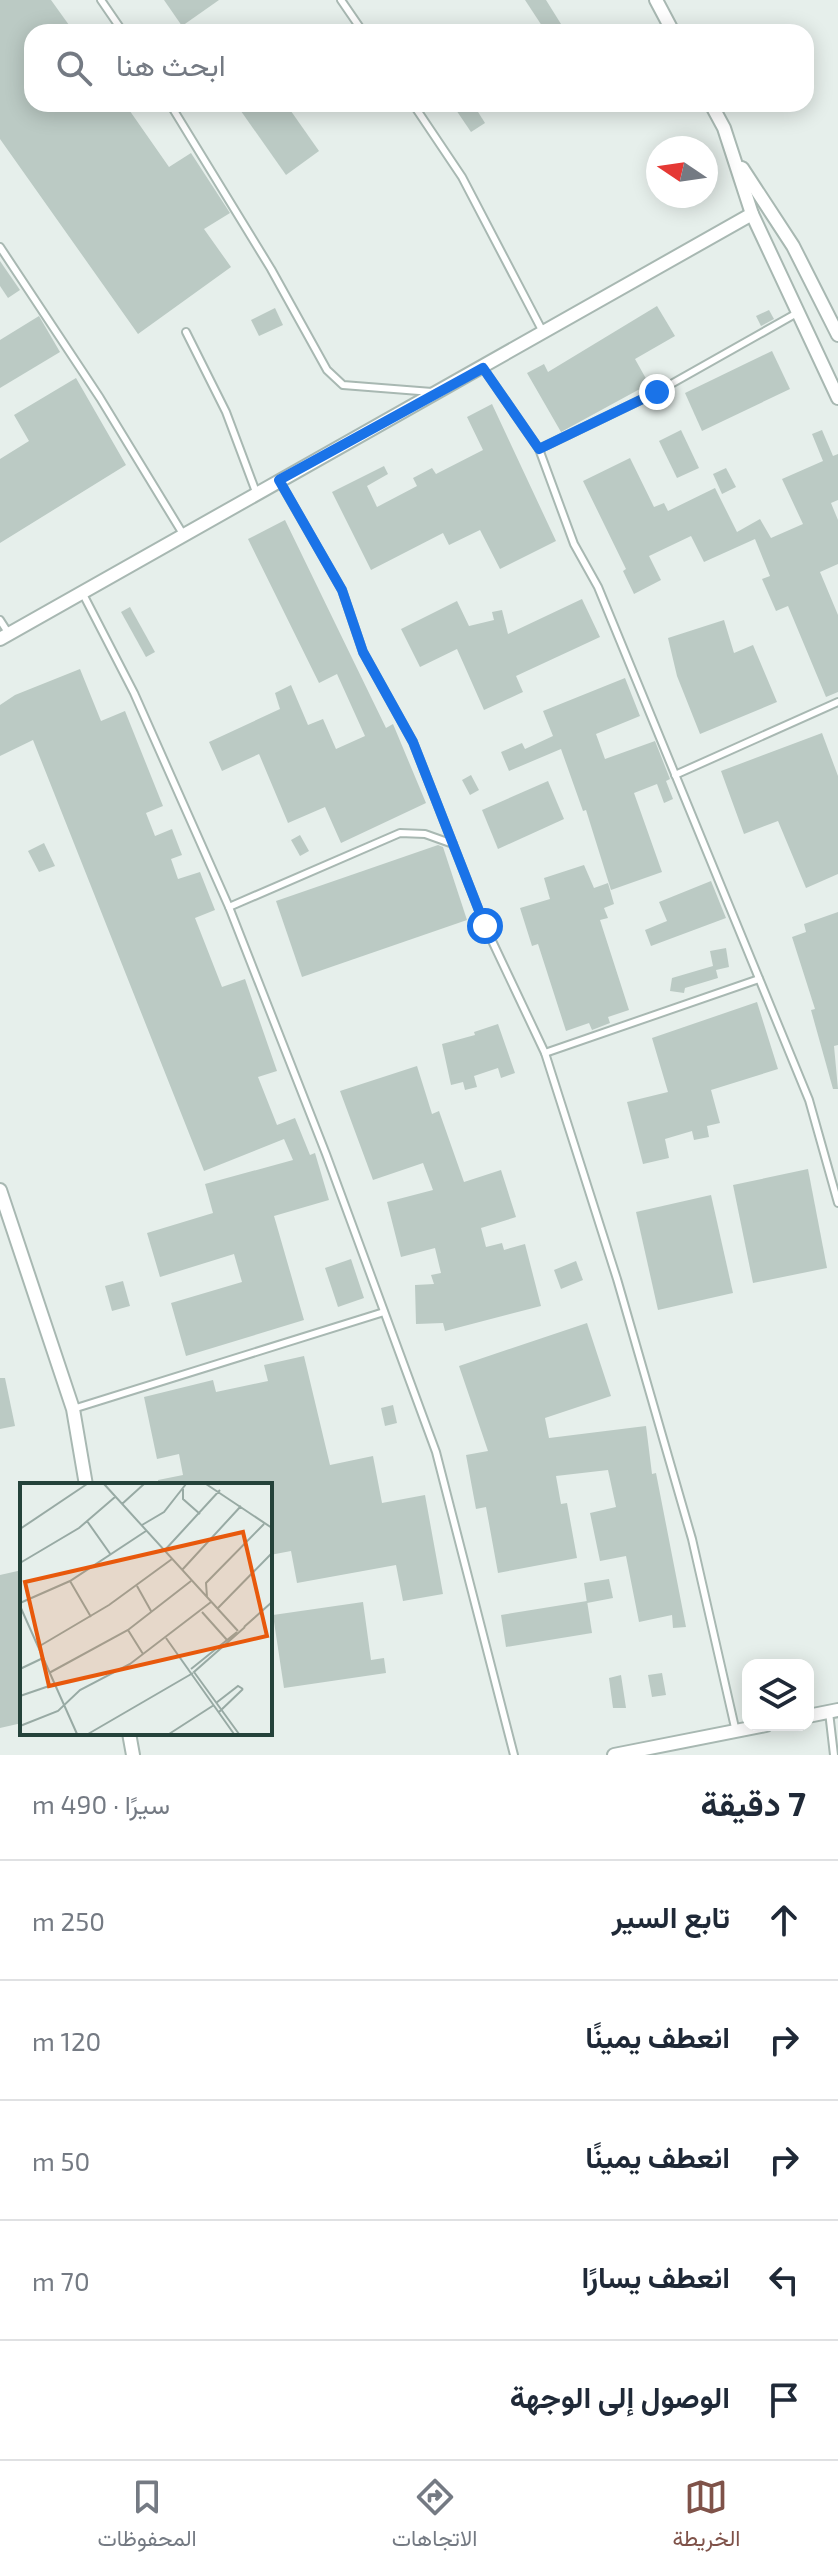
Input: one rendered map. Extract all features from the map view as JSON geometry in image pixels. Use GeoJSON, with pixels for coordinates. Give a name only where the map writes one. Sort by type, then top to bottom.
{"type":"FeatureCollection","features":[{"type":"Feature","properties":{"kind":"street"},"geometry":{"type":"LineString","coordinates":[[656,0],[669,24]]}},
{"type":"Feature","properties":{"kind":"street"},"geometry":{"type":"LineString","coordinates":[[714,112],[732,152],[752,214],[838,398]]}},
{"type":"Feature","properties":{"kind":"street"},"geometry":{"type":"LineString","coordinates":[[732,152],[793,246],[838,335]]}},
{"type":"Feature","properties":{"kind":"street"},"geometry":{"type":"LineString","coordinates":[[4,637],[752,214]]}},
{"type":"Feature","properties":{"kind":"street"},"geometry":{"type":"LineString","coordinates":[[0,1190],[73,1409],[86,1483]]}},
{"type":"Feature","properties":{"kind":"street"},"geometry":{"type":"LineString","coordinates":[[614,1755],[742,1731]]}},
{"type":"Feature","properties":{"kind":"street"},"geometry":{"type":"LineString","coordinates":[[129,1735],[133,1755]]}},
{"type":"Feature","properties":{"kind":"lane"},"geometry":{"type":"LineString","coordinates":[[101,0],[118,24]]}},
{"type":"Feature","properties":{"kind":"lane"},"geometry":{"type":"LineString","coordinates":[[341,0],[358,24]]}},
{"type":"Feature","properties":{"kind":"lane"},"geometry":{"type":"LineString","coordinates":[[175,112],[271,269],[327,370],[343,385],[437,392]]}},
{"type":"Feature","properties":{"kind":"lane"},"geometry":{"type":"LineString","coordinates":[[418,112],[462,177],[543,332]]}},
{"type":"Feature","properties":{"kind":"lane"},"geometry":{"type":"LineString","coordinates":[[0,247],[100,398],[183,534]]}},
{"type":"Feature","properties":{"kind":"lane"},"geometry":{"type":"LineString","coordinates":[[539,449],[657,392],[797,313]]}},
{"type":"Feature","properties":{"kind":"lane"},"geometry":{"type":"LineString","coordinates":[[186,332],[226,412],[256,492]]}},
{"type":"Feature","properties":{"kind":"lane"},"geometry":{"type":"LineString","coordinates":[[483,368],[539,449],[574,544],[598,587],[809,1100],[838,1203]]}},
{"type":"Feature","properties":{"kind":"lane"},"geometry":{"type":"LineString","coordinates":[[279,480],[342,590],[363,652],[413,742],[485,926],[545,1053],[617,1279],[692,1539],[736,1732]]}},
{"type":"Feature","properties":{"kind":"lane"},"geometry":{"type":"LineString","coordinates":[[81,591],[134,693],[229,907],[384,1312],[436,1452],[514,1755]]}},
{"type":"Feature","properties":{"kind":"lane"},"geometry":{"type":"LineString","coordinates":[[0,620],[4,637]]}},
{"type":"Feature","properties":{"kind":"lane"},"geometry":{"type":"LineString","coordinates":[[675,775],[838,702]]}},
{"type":"Feature","properties":{"kind":"lane"},"geometry":{"type":"LineString","coordinates":[[229,907],[400,833],[425,834],[453,844]]}},
{"type":"Feature","properties":{"kind":"lane"},"geometry":{"type":"LineString","coordinates":[[545,1053],[759,979]]}},
{"type":"Feature","properties":{"kind":"lane"},"geometry":{"type":"LineString","coordinates":[[73,1409],[384,1312]]}},
{"type":"Feature","properties":{"kind":"lane"},"geometry":{"type":"LineString","coordinates":[[833,1711],[834,1755]]}},
{"type":"Feature","properties":{"kind":"building"},"geometry":{"type":"Polygon","coordinates":[[[0,0],[51,0],[68,24],[24,24],[24,112],[131,112],[169,167],[191,153],[230,213],[204,229],[231,267],[138,334],[0,139],[0,0]]]}},
{"type":"Feature","properties":{"kind":"building"},"geometry":{"type":"Polygon","coordinates":[[[164,0],[219,0],[185,24],[181,24],[164,0]]]}},
{"type":"Feature","properties":{"kind":"building"},"geometry":{"type":"Polygon","coordinates":[[[525,0],[546,0],[561,24],[541,24],[525,0]]]}},
{"type":"Feature","properties":{"kind":"building"},"geometry":{"type":"Polygon","coordinates":[[[242,112],[292,112],[319,151],[286,175],[242,112]]]}},
{"type":"Feature","properties":{"kind":"building"},"geometry":{"type":"Polygon","coordinates":[[[457,112],[478,112],[485,123],[471,132],[457,112]]]}},
{"type":"Feature","properties":{"kind":"building"},"geometry":{"type":"Polygon","coordinates":[[[0,261],[20,290],[8,298],[0,286],[0,261]]]}},
{"type":"Feature","properties":{"kind":"building"},"geometry":{"type":"Polygon","coordinates":[[[657,306],[675,336],[635,359],[649,384],[561,432],[527,373],[544,364],[548,372],[657,306]]]}},
{"type":"Feature","properties":{"kind":"building"},"geometry":{"type":"Polygon","coordinates":[[[275,308],[283,325],[259,336],[251,320],[275,308]]]}},
{"type":"Feature","properties":{"kind":"building"},"geometry":{"type":"Polygon","coordinates":[[[769,310],[774,319],[761,326],[756,316],[769,310]]]}},
{"type":"Feature","properties":{"kind":"building"},"geometry":{"type":"Polygon","coordinates":[[[39,316],[60,352],[0,388],[0,340],[39,316]]]}},
{"type":"Feature","properties":{"kind":"building"},"geometry":{"type":"Polygon","coordinates":[[[772,351],[790,389],[702,431],[685,393],[772,351]]]}},
{"type":"Feature","properties":{"kind":"building"},"geometry":{"type":"Polygon","coordinates":[[[76,378],[126,465],[0,543],[0,459],[29,441],[14,415],[76,378]]]}},
{"type":"Feature","properties":{"kind":"building"},"geometry":{"type":"Polygon","coordinates":[[[492,404],[556,541],[500,569],[480,530],[449,545],[443,533],[371,570],[332,492],[384,466],[388,474],[367,486],[377,507],[417,486],[413,478],[432,468],[436,474],[483,450],[467,417],[492,404]]]}},
{"type":"Feature","properties":{"kind":"building"},"geometry":{"type":"Polygon","coordinates":[[[681,430],[699,468],[677,478],[659,441],[681,430]]]}},
{"type":"Feature","properties":{"kind":"building"},"geometry":{"type":"Polygon","coordinates":[[[822,430],[833,456],[838,454],[838,500],[831,503],[838,520],[838,564],[820,572],[838,615],[838,692],[826,697],[788,606],[776,611],[762,579],[770,576],[755,539],[704,562],[691,536],[649,556],[661,580],[634,594],[623,571],[626,569],[583,481],[630,458],[654,507],[664,503],[668,511],[715,488],[737,532],[760,519],[771,538],[803,524],[782,479],[823,461],[812,434],[822,430]]]}},
{"type":"Feature","properties":{"kind":"building"},"geometry":{"type":"Polygon","coordinates":[[[726,468],[736,487],[722,494],[713,474],[726,468]]]}},
{"type":"Feature","properties":{"kind":"building"},"geometry":{"type":"Polygon","coordinates":[[[285,520],[386,728],[393,724],[426,803],[341,843],[325,807],[288,823],[259,754],[222,771],[209,742],[280,709],[275,693],[291,685],[308,725],[323,719],[336,749],[365,736],[337,674],[319,683],[248,539],[285,520]]]}},
{"type":"Feature","properties":{"kind":"building"},"geometry":{"type":"Polygon","coordinates":[[[582,599],[600,637],[516,676],[523,692],[484,710],[457,649],[420,667],[401,629],[457,601],[469,626],[494,620],[492,612],[502,610],[508,634],[582,599]]]}},
{"type":"Feature","properties":{"kind":"building"},"geometry":{"type":"Polygon","coordinates":[[[130,607],[155,652],[146,657],[121,612],[130,607]]]}},
{"type":"Feature","properties":{"kind":"building"},"geometry":{"type":"Polygon","coordinates":[[[724,620],[734,653],[753,645],[777,702],[700,734],[677,676],[668,638],[724,620]]]}},
{"type":"Feature","properties":{"kind":"building"},"geometry":{"type":"Polygon","coordinates":[[[80,669],[101,721],[125,711],[163,806],[146,813],[155,836],[172,829],[182,855],[171,859],[178,879],[200,872],[215,910],[195,918],[222,987],[245,979],[277,1071],[258,1077],[277,1125],[295,1118],[310,1155],[315,1153],[329,1200],[274,1216],[304,1320],[186,1356],[171,1303],[242,1282],[234,1254],[160,1277],[147,1233],[213,1213],[205,1184],[293,1160],[284,1139],[204,1171],[33,740],[0,756],[0,705],[15,695],[80,669]]]}},
{"type":"Feature","properties":{"kind":"building"},"geometry":{"type":"Polygon","coordinates":[[[625,678],[640,716],[596,734],[605,759],[655,741],[670,779],[666,781],[673,799],[664,803],[657,784],[634,793],[662,872],[611,890],[586,810],[583,811],[561,749],[509,771],[501,752],[522,743],[525,749],[553,736],[543,711],[625,678]]]}},
{"type":"Feature","properties":{"kind":"building"},"geometry":{"type":"Polygon","coordinates":[[[822,733],[838,776],[838,874],[806,888],[778,821],[744,834],[721,771],[822,733]]]}},
{"type":"Feature","properties":{"kind":"building"},"geometry":{"type":"Polygon","coordinates":[[[471,775],[479,790],[470,795],[462,780],[471,775]]]}},
{"type":"Feature","properties":{"kind":"building"},"geometry":{"type":"Polygon","coordinates":[[[548,781],[564,819],[498,849],[482,810],[548,781]]]}},
{"type":"Feature","properties":{"kind":"building"},"geometry":{"type":"Polygon","coordinates":[[[300,835],[309,851],[300,856],[291,840],[300,835]]]}},
{"type":"Feature","properties":{"kind":"building"},"geometry":{"type":"Polygon","coordinates":[[[44,843],[55,866],[39,872],[28,851],[44,843]]]}},
{"type":"Feature","properties":{"kind":"building"},"geometry":{"type":"Polygon","coordinates":[[[438,845],[443,847],[467,920],[302,977],[276,901],[438,845]]]}},
{"type":"Feature","properties":{"kind":"building"},"geometry":{"type":"Polygon","coordinates":[[[584,865],[594,888],[608,883],[614,904],[604,908],[608,918],[600,920],[629,1010],[608,1017],[610,1023],[592,1030],[589,1023],[566,1031],[538,944],[532,946],[520,908],[550,899],[544,878],[584,865]]]}},
{"type":"Feature","properties":{"kind":"building"},"geometry":{"type":"Polygon","coordinates":[[[711,881],[726,918],[651,946],[645,930],[667,921],[659,902],[711,881]]]}},
{"type":"Feature","properties":{"kind":"building"},"geometry":{"type":"Polygon","coordinates":[[[838,912],[838,1045],[834,1046],[838,1089],[833,1089],[811,1010],[815,1009],[792,937],[806,932],[804,924],[838,912]]]}},
{"type":"Feature","properties":{"kind":"building"},"geometry":{"type":"Polygon","coordinates":[[[726,948],[729,967],[716,970],[718,978],[685,988],[684,993],[670,991],[672,978],[713,966],[710,951],[726,948]]]}},
{"type":"Feature","properties":{"kind":"building"},"geometry":{"type":"Polygon","coordinates":[[[757,1002],[778,1069],[711,1090],[720,1123],[707,1126],[709,1137],[694,1140],[692,1131],[665,1139],[669,1158],[643,1164],[627,1102],[668,1092],[652,1038],[757,1002]]]}},
{"type":"Feature","properties":{"kind":"building"},"geometry":{"type":"Polygon","coordinates":[[[498,1024],[515,1073],[501,1078],[498,1068],[474,1076],[477,1087],[465,1090],[463,1082],[451,1085],[442,1044],[475,1035],[474,1032],[498,1024]]]}},
{"type":"Feature","properties":{"kind":"building"},"geometry":{"type":"Polygon","coordinates":[[[417,1066],[432,1114],[439,1111],[464,1182],[501,1170],[516,1217],[481,1228],[486,1247],[502,1243],[504,1250],[525,1244],[541,1306],[445,1331],[443,1323],[416,1324],[415,1285],[434,1284],[431,1275],[441,1273],[435,1248],[401,1257],[387,1202],[433,1190],[423,1163],[373,1180],[340,1091],[417,1066]]]}},
{"type":"Feature","properties":{"kind":"building"},"geometry":{"type":"Polygon","coordinates":[[[808,1169],[827,1268],[753,1283],[733,1185],[808,1169]]]}},
{"type":"Feature","properties":{"kind":"building"},"geometry":{"type":"Polygon","coordinates":[[[711,1195],[733,1293],[658,1310],[636,1212],[711,1195]]]}},
{"type":"Feature","properties":{"kind":"building"},"geometry":{"type":"Polygon","coordinates":[[[351,1259],[364,1298],[338,1307],[325,1268],[351,1259]]]}},
{"type":"Feature","properties":{"kind":"building"},"geometry":{"type":"Polygon","coordinates":[[[576,1261],[583,1280],[561,1289],[554,1270],[576,1261]]]}},
{"type":"Feature","properties":{"kind":"building"},"geometry":{"type":"Polygon","coordinates":[[[123,1281],[130,1306],[112,1311],[105,1286],[123,1281]]]}},
{"type":"Feature","properties":{"kind":"building"},"geometry":{"type":"Polygon","coordinates":[[[587,1323],[611,1396],[545,1418],[549,1438],[646,1426],[652,1474],[656,1473],[686,1627],[673,1628],[672,1615],[639,1622],[626,1556],[600,1561],[590,1513],[616,1507],[608,1470],[556,1476],[561,1504],[567,1503],[577,1558],[498,1573],[486,1507],[476,1509],[466,1455],[488,1451],[459,1366],[587,1323]]]}},
{"type":"Feature","properties":{"kind":"building"},"geometry":{"type":"Polygon","coordinates":[[[304,1356],[330,1465],[373,1456],[382,1503],[425,1495],[443,1594],[403,1601],[396,1565],[297,1583],[291,1551],[272,1555],[272,1483],[158,1483],[158,1480],[183,1475],[179,1454],[157,1459],[144,1397],[213,1380],[216,1392],[268,1381],[264,1365],[304,1356]]]}},
{"type":"Feature","properties":{"kind":"building"},"geometry":{"type":"Polygon","coordinates":[[[0,1378],[5,1378],[15,1426],[0,1429],[0,1378]]]}},
{"type":"Feature","properties":{"kind":"building"},"geometry":{"type":"Polygon","coordinates":[[[393,1405],[397,1423],[385,1426],[381,1408],[393,1405]]]}},
{"type":"Feature","properties":{"kind":"building"},"geometry":{"type":"Polygon","coordinates":[[[20,1570],[20,1723],[0,1728],[0,1575],[20,1570]]]}},
{"type":"Feature","properties":{"kind":"building"},"geometry":{"type":"Polygon","coordinates":[[[609,1579],[613,1598],[587,1603],[584,1583],[609,1579]]]}},
{"type":"Feature","properties":{"kind":"building"},"geometry":{"type":"Polygon","coordinates":[[[587,1601],[592,1633],[506,1647],[501,1615],[587,1601]]]}},
{"type":"Feature","properties":{"kind":"building"},"geometry":{"type":"Polygon","coordinates":[[[363,1602],[371,1660],[384,1658],[386,1673],[284,1688],[273,1615],[363,1602]]]}},
{"type":"Feature","properties":{"kind":"building"},"geometry":{"type":"Polygon","coordinates":[[[662,1673],[666,1695],[652,1697],[648,1675],[662,1673]]]}},
{"type":"Feature","properties":{"kind":"building"},"geometry":{"type":"Polygon","coordinates":[[[621,1675],[626,1708],[613,1708],[609,1678],[621,1675]]]}},
{"type":"Feature","properties":{"kind":"route"},"geometry":{"type":"LineString","coordinates":[[485,926],[413,742],[363,652],[342,590],[279,480],[483,368],[539,449],[657,392]]}}]}
